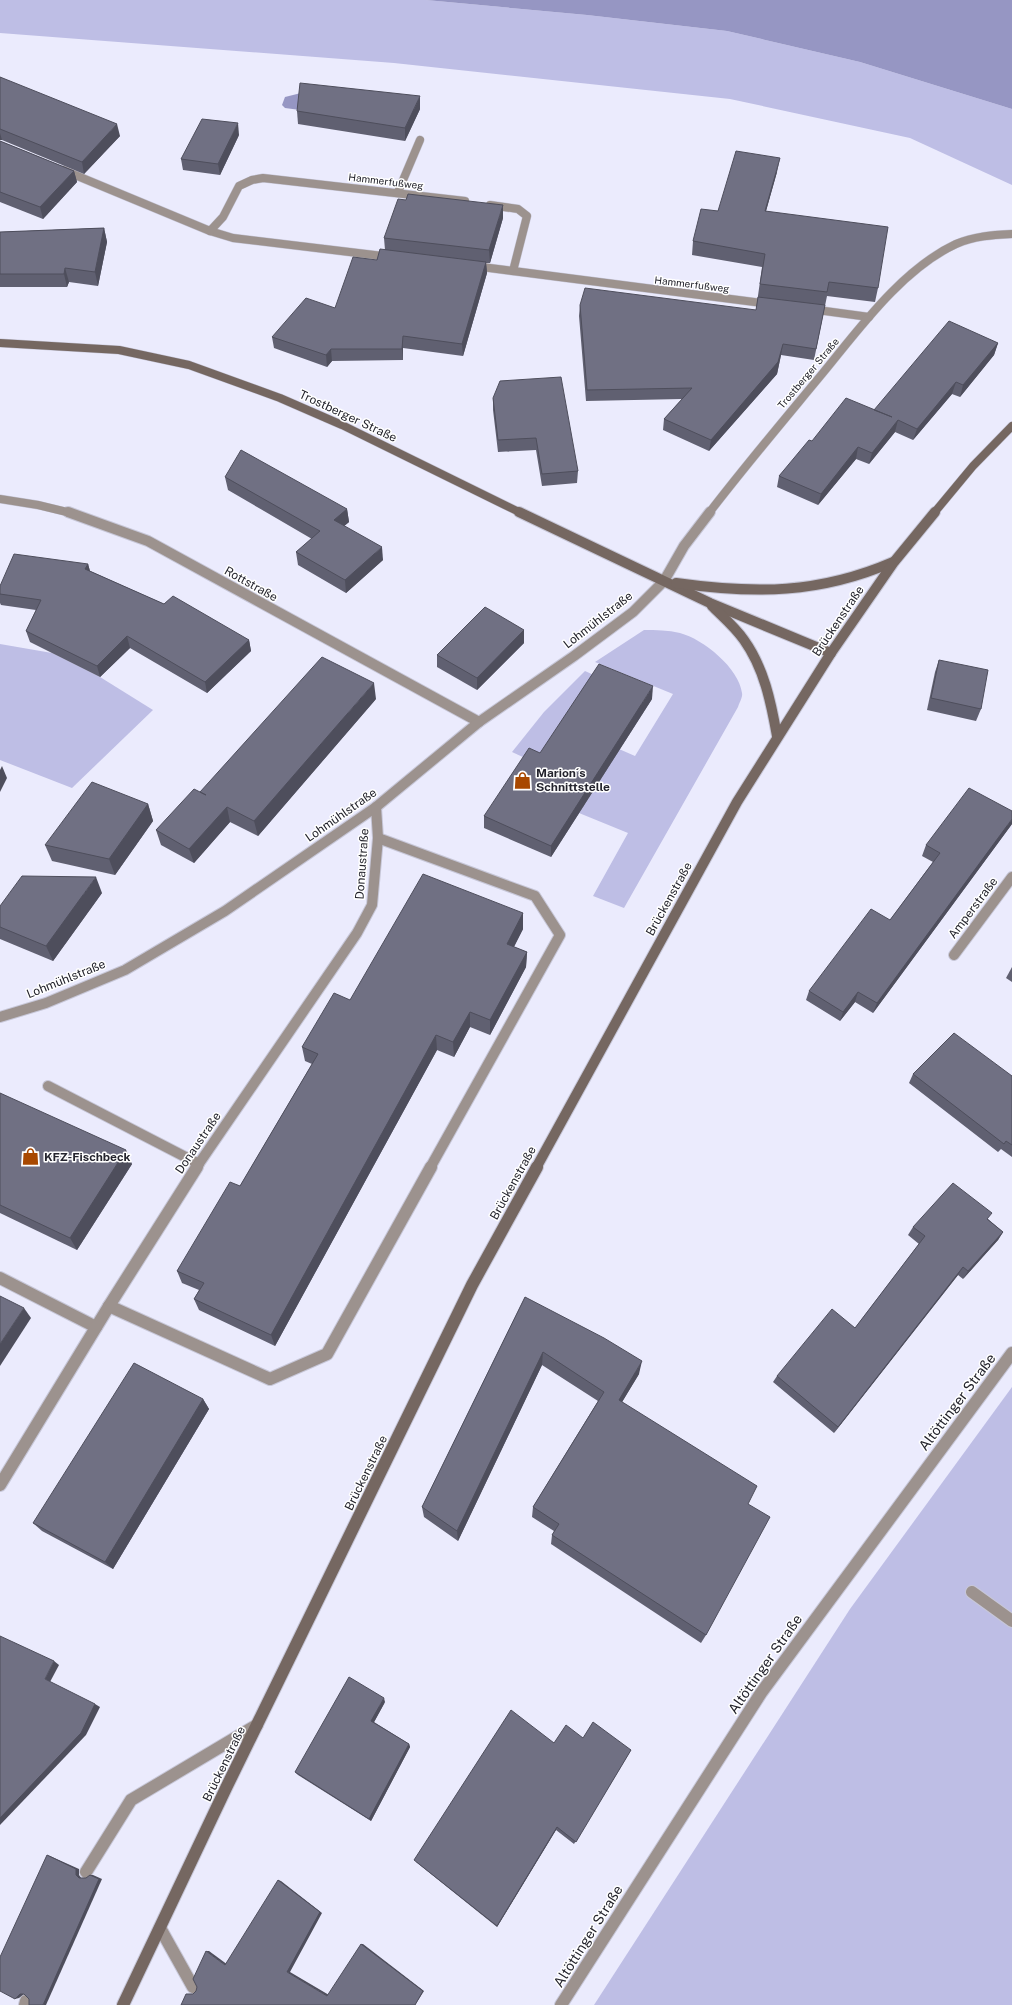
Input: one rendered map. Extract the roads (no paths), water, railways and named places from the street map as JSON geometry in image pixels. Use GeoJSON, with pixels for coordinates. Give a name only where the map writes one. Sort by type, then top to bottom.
{"type":"FeatureCollection","features":[{"type":"Feature","properties":{"kind":"main road","name":"Trostberger Straße"},"geometry":{"type":"LineString","coordinates":[[0,343],[56,344],[119,350],[190,364],[280,398],[342,425],[531,518],[710,603],[831,653]]}},
{"type":"Feature","properties":{"kind":"main road","name":"Brückenstraße"},"geometry":{"type":"LineString","coordinates":[[123,2005],[257,1725],[472,1285],[734,809],[777,736],[831,653],[894,562],[972,466],[1012,426]]}},
{"type":"Feature","properties":{"kind":"main road"},"geometry":{"type":"LineString","coordinates":[[664,581],[725,590],[745,591],[780,589],[830,583],[870,574],[894,562]]}},
{"type":"Feature","properties":{"kind":"main road"},"geometry":{"type":"LineString","coordinates":[[710,603],[744,640],[763,672],[772,704],[777,736]]}},
{"type":"Feature","properties":{"kind":"street"},"geometry":{"type":"LineString","coordinates":[[398,192],[420,140]]}},
{"type":"Feature","properties":{"kind":"street"},"geometry":{"type":"LineString","coordinates":[[56,167],[210,231],[233,238],[402,258]]}},
{"type":"Feature","properties":{"kind":"street","name":"Hammerfußweg"},"geometry":{"type":"LineString","coordinates":[[210,231],[223,217],[239,185],[251,180],[263,178],[398,192],[518,209],[527,216],[512,270]]}},
{"type":"Feature","properties":{"kind":"street","name":"Trostberger Straße"},"geometry":{"type":"LineString","coordinates":[[664,581],[684,546],[742,470],[869,317],[925,262],[956,244],[982,236],[1012,234]]}},
{"type":"Feature","properties":{"kind":"street","name":"Hammerfußweg"},"geometry":{"type":"LineString","coordinates":[[465,265],[782,306]]}},
{"type":"Feature","properties":{"kind":"street"},"geometry":{"type":"LineString","coordinates":[[798,308],[869,317]]}},
{"type":"Feature","properties":{"kind":"street","name":"Rottstraße"},"geometry":{"type":"LineString","coordinates":[[0,499],[63,510],[102,522],[148,541],[479,722]]}},
{"type":"Feature","properties":{"kind":"street","name":"Lohmühlstraße"},"geometry":{"type":"LineString","coordinates":[[0,1017],[46,1003],[125,970],[225,911],[376,807],[479,722],[574,656],[633,612],[664,581]]}},
{"type":"Feature","properties":{"kind":"street","name":"Donaustraße"},"geometry":{"type":"LineString","coordinates":[[0,1485],[109,1306],[199,1164],[357,933],[372,905],[378,838],[376,807]]}},
{"type":"Feature","properties":{"kind":"street"},"geometry":{"type":"LineString","coordinates":[[109,1306],[270,1379],[327,1354],[560,935],[535,896],[378,838]]}},
{"type":"Feature","properties":{"kind":"street","name":"Amperstraße"},"geometry":{"type":"LineString","coordinates":[[954,955],[1012,877]]}},
{"type":"Feature","properties":{"kind":"street"},"geometry":{"type":"LineString","coordinates":[[48,1086],[199,1164]]}},
{"type":"Feature","properties":{"kind":"street"},"geometry":{"type":"LineString","coordinates":[[0,1278],[96,1327]]}},
{"type":"Feature","properties":{"kind":"street","name":"Altöttinger Straße"},"geometry":{"type":"LineString","coordinates":[[561,2005],[761,1694],[1012,1353]]}},
{"type":"Feature","properties":{"kind":"street"},"geometry":{"type":"LineString","coordinates":[[972,1592],[1012,1621]]}},
{"type":"Feature","properties":{"kind":"street"},"geometry":{"type":"LineString","coordinates":[[86,1872],[131,1800],[257,1725]]}},
{"type":"Feature","properties":{"kind":"street"},"geometry":{"type":"LineString","coordinates":[[160,1928],[193,1987]]}},
{"type":"Feature","properties":{"kind":"place","name":"Marion´s Schnittstelle"},"geometry":{"type":"Point","coordinates":[523,780]}},
{"type":"Feature","properties":{"kind":"place","name":"KFZ-Fischbeck"},"geometry":{"type":"Point","coordinates":[31,1157]}}]}
